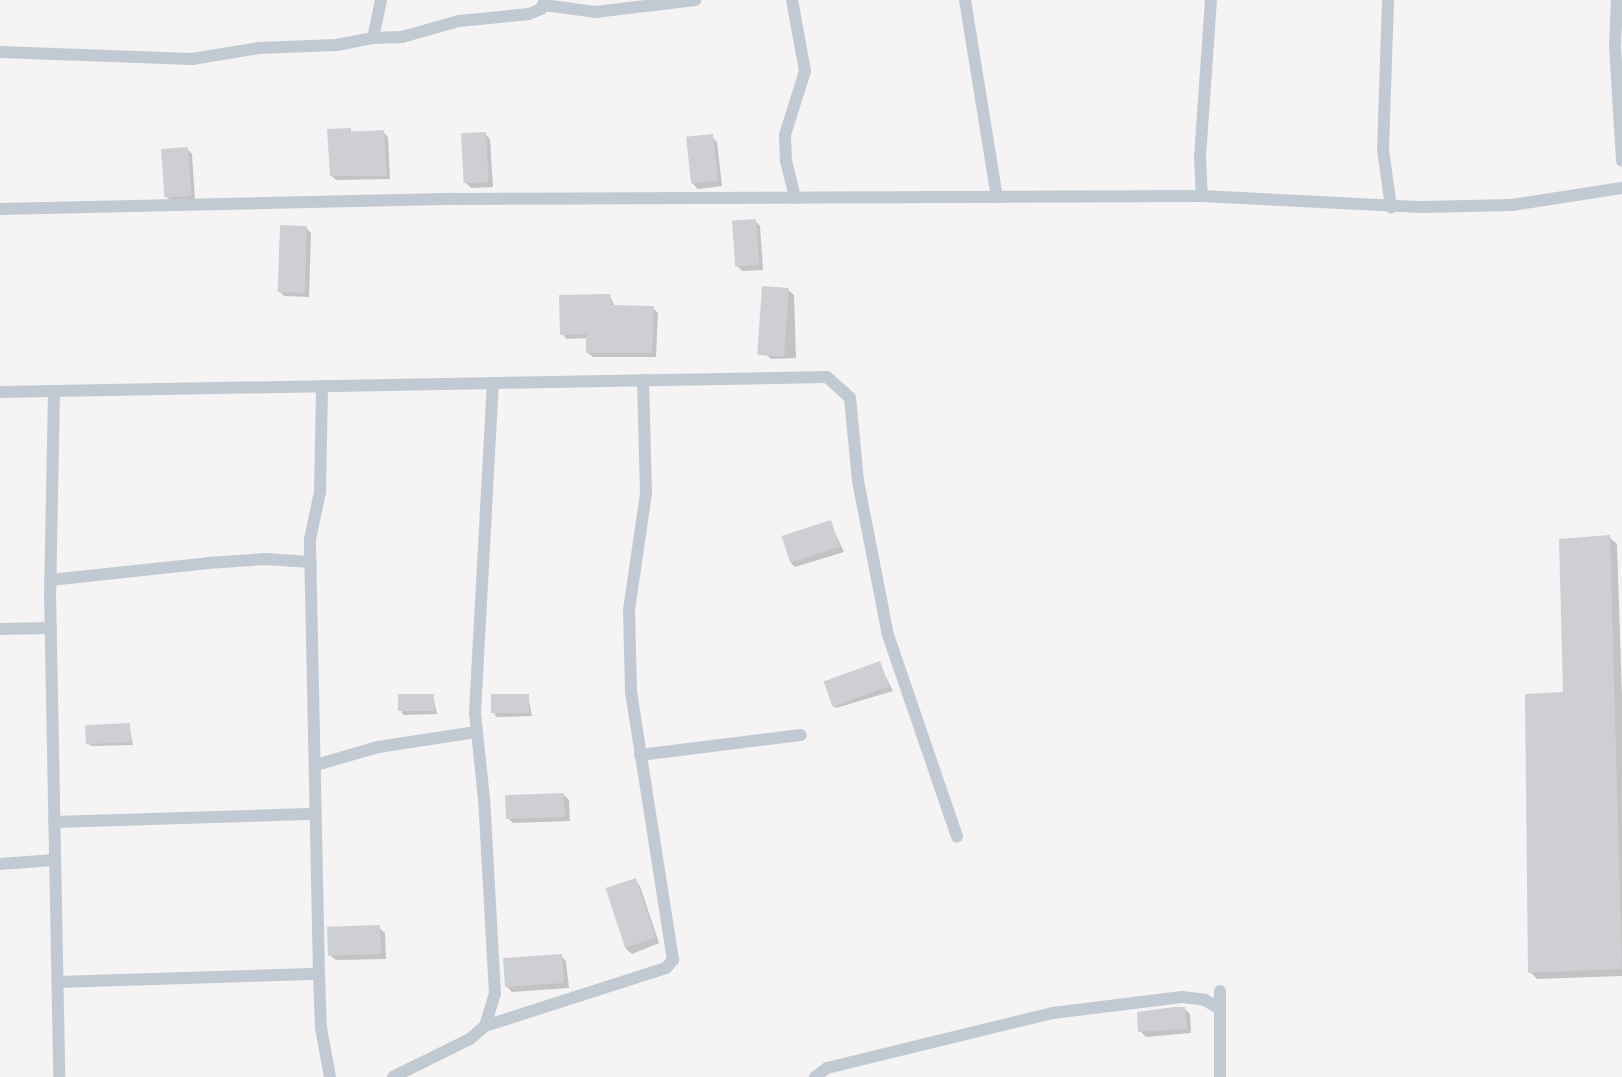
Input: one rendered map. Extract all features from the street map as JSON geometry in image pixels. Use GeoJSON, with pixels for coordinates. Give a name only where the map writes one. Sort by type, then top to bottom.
{"type":"FeatureCollection","features":[{"type":"Feature","properties":{"kind":"street"},"geometry":{"type":"LineString","coordinates":[[373,38],[381,0]]}},
{"type":"Feature","properties":{"kind":"street"},"geometry":{"type":"LineString","coordinates":[[0,52],[192,59],[259,48],[318,47],[373,38],[402,37],[459,21],[529,14],[544,2],[595,12],[695,0]]}},
{"type":"Feature","properties":{"kind":"street"},"geometry":{"type":"LineString","coordinates":[[792,0],[805,71],[785,135],[786,161],[795,198]]}},
{"type":"Feature","properties":{"kind":"street"},"geometry":{"type":"LineString","coordinates":[[965,0],[997,197]]}},
{"type":"Feature","properties":{"kind":"street"},"geometry":{"type":"LineString","coordinates":[[1202,196],[1200,157],[1211,0]]}},
{"type":"Feature","properties":{"kind":"street"},"geometry":{"type":"LineString","coordinates":[[1388,0],[1383,150],[1391,207]]}},
{"type":"Feature","properties":{"kind":"street"},"geometry":{"type":"LineString","coordinates":[[1617,0],[1615,46],[1622,161]]}},
{"type":"Feature","properties":{"kind":"street"},"geometry":{"type":"LineString","coordinates":[[0,209],[456,199],[1202,196],[1391,207],[1512,205],[1622,188]]}},
{"type":"Feature","properties":{"kind":"street"},"geometry":{"type":"LineString","coordinates":[[0,392],[827,377],[850,398],[858,481],[888,635],[957,837]]}},
{"type":"Feature","properties":{"kind":"street"},"geometry":{"type":"LineString","coordinates":[[393,1077],[470,1039],[485,1026],[666,968],[673,960],[631,691],[629,610],[646,494],[643,380]]}},
{"type":"Feature","properties":{"kind":"street"},"geometry":{"type":"LineString","coordinates":[[485,1026],[495,994],[484,799],[476,732],[493,383]]}},
{"type":"Feature","properties":{"kind":"street"},"geometry":{"type":"LineString","coordinates":[[322,386],[320,492],[310,539],[321,1028],[330,1077]]}},
{"type":"Feature","properties":{"kind":"street"},"geometry":{"type":"LineString","coordinates":[[54,391],[50,580],[59,1077]]}},
{"type":"Feature","properties":{"kind":"street"},"geometry":{"type":"LineString","coordinates":[[50,580],[265,559],[311,562]]}},
{"type":"Feature","properties":{"kind":"street"},"geometry":{"type":"LineString","coordinates":[[0,629],[51,628]]}},
{"type":"Feature","properties":{"kind":"street"},"geometry":{"type":"LineString","coordinates":[[316,765],[378,747],[476,732]]}},
{"type":"Feature","properties":{"kind":"street"},"geometry":{"type":"LineString","coordinates":[[640,755],[801,735]]}},
{"type":"Feature","properties":{"kind":"street"},"geometry":{"type":"LineString","coordinates":[[54,822],[314,814]]}},
{"type":"Feature","properties":{"kind":"street"},"geometry":{"type":"LineString","coordinates":[[0,864],[54,860]]}},
{"type":"Feature","properties":{"kind":"street"},"geometry":{"type":"LineString","coordinates":[[58,982],[319,974]]}},
{"type":"Feature","properties":{"kind":"street"},"geometry":{"type":"LineString","coordinates":[[1220,991],[1220,1077]]}},
{"type":"Feature","properties":{"kind":"street"},"geometry":{"type":"LineString","coordinates":[[815,1077],[827,1068],[1053,1013],[1182,997],[1205,1000],[1220,1009]]}},
{"type":"Feature","properties":{"kind":"building"},"geometry":{"type":"Polygon","coordinates":[[[351,128],[351,132],[384,130],[387,176],[330,176],[327,129],[351,128]]]}},
{"type":"Feature","properties":{"kind":"building"},"geometry":{"type":"Polygon","coordinates":[[[486,132],[489,182],[464,183],[461,133],[486,132]]]}},
{"type":"Feature","properties":{"kind":"building"},"geometry":{"type":"Polygon","coordinates":[[[713,134],[718,181],[691,184],[686,137],[713,134]]]}},
{"type":"Feature","properties":{"kind":"building"},"geometry":{"type":"Polygon","coordinates":[[[188,147],[191,196],[164,198],[161,149],[188,147]]]}},
{"type":"Feature","properties":{"kind":"building"},"geometry":{"type":"Polygon","coordinates":[[[756,219],[759,265],[735,267],[732,221],[756,219]]]}},
{"type":"Feature","properties":{"kind":"building"},"geometry":{"type":"Polygon","coordinates":[[[280,225],[307,226],[305,293],[278,292],[280,225]]]}},
{"type":"Feature","properties":{"kind":"building"},"geometry":{"type":"Polygon","coordinates":[[[762,286],[789,288],[784,357],[757,355],[762,286]]]}},
{"type":"Feature","properties":{"kind":"building"},"geometry":{"type":"Polygon","coordinates":[[[610,294],[611,305],[654,306],[652,353],[586,353],[586,334],[560,335],[559,295],[610,294]]]}},
{"type":"Feature","properties":{"kind":"building"},"geometry":{"type":"Polygon","coordinates":[[[831,520],[840,547],[790,563],[782,536],[831,520]]]}},
{"type":"Feature","properties":{"kind":"building"},"geometry":{"type":"Polygon","coordinates":[[[1610,535],[1622,969],[1528,973],[1525,694],[1563,692],[1559,539],[1610,535]]]}},
{"type":"Feature","properties":{"kind":"building"},"geometry":{"type":"Polygon","coordinates":[[[880,661],[889,686],[833,707],[824,682],[880,661]]]}},
{"type":"Feature","properties":{"kind":"building"},"geometry":{"type":"Polygon","coordinates":[[[398,694],[434,694],[434,711],[398,711],[398,694]]]}},
{"type":"Feature","properties":{"kind":"building"},"geometry":{"type":"Polygon","coordinates":[[[491,694],[529,694],[529,713],[491,713],[491,694]]]}},
{"type":"Feature","properties":{"kind":"building"},"geometry":{"type":"Polygon","coordinates":[[[130,723],[131,742],[86,744],[85,725],[130,723]]]}},
{"type":"Feature","properties":{"kind":"building"},"geometry":{"type":"Polygon","coordinates":[[[564,793],[565,817],[506,819],[505,795],[564,793]]]}},
{"type":"Feature","properties":{"kind":"building"},"geometry":{"type":"Polygon","coordinates":[[[636,878],[655,938],[625,948],[606,888],[636,878]]]}},
{"type":"Feature","properties":{"kind":"building"},"geometry":{"type":"Polygon","coordinates":[[[380,925],[381,954],[328,956],[327,927],[380,925]]]}},
{"type":"Feature","properties":{"kind":"building"},"geometry":{"type":"Polygon","coordinates":[[[562,954],[564,983],[505,987],[503,958],[562,954]]]}},
{"type":"Feature","properties":{"kind":"building"},"geometry":{"type":"Polygon","coordinates":[[[1185,1007],[1187,1029],[1138,1032],[1137,1012],[1185,1007]]]}}]}
